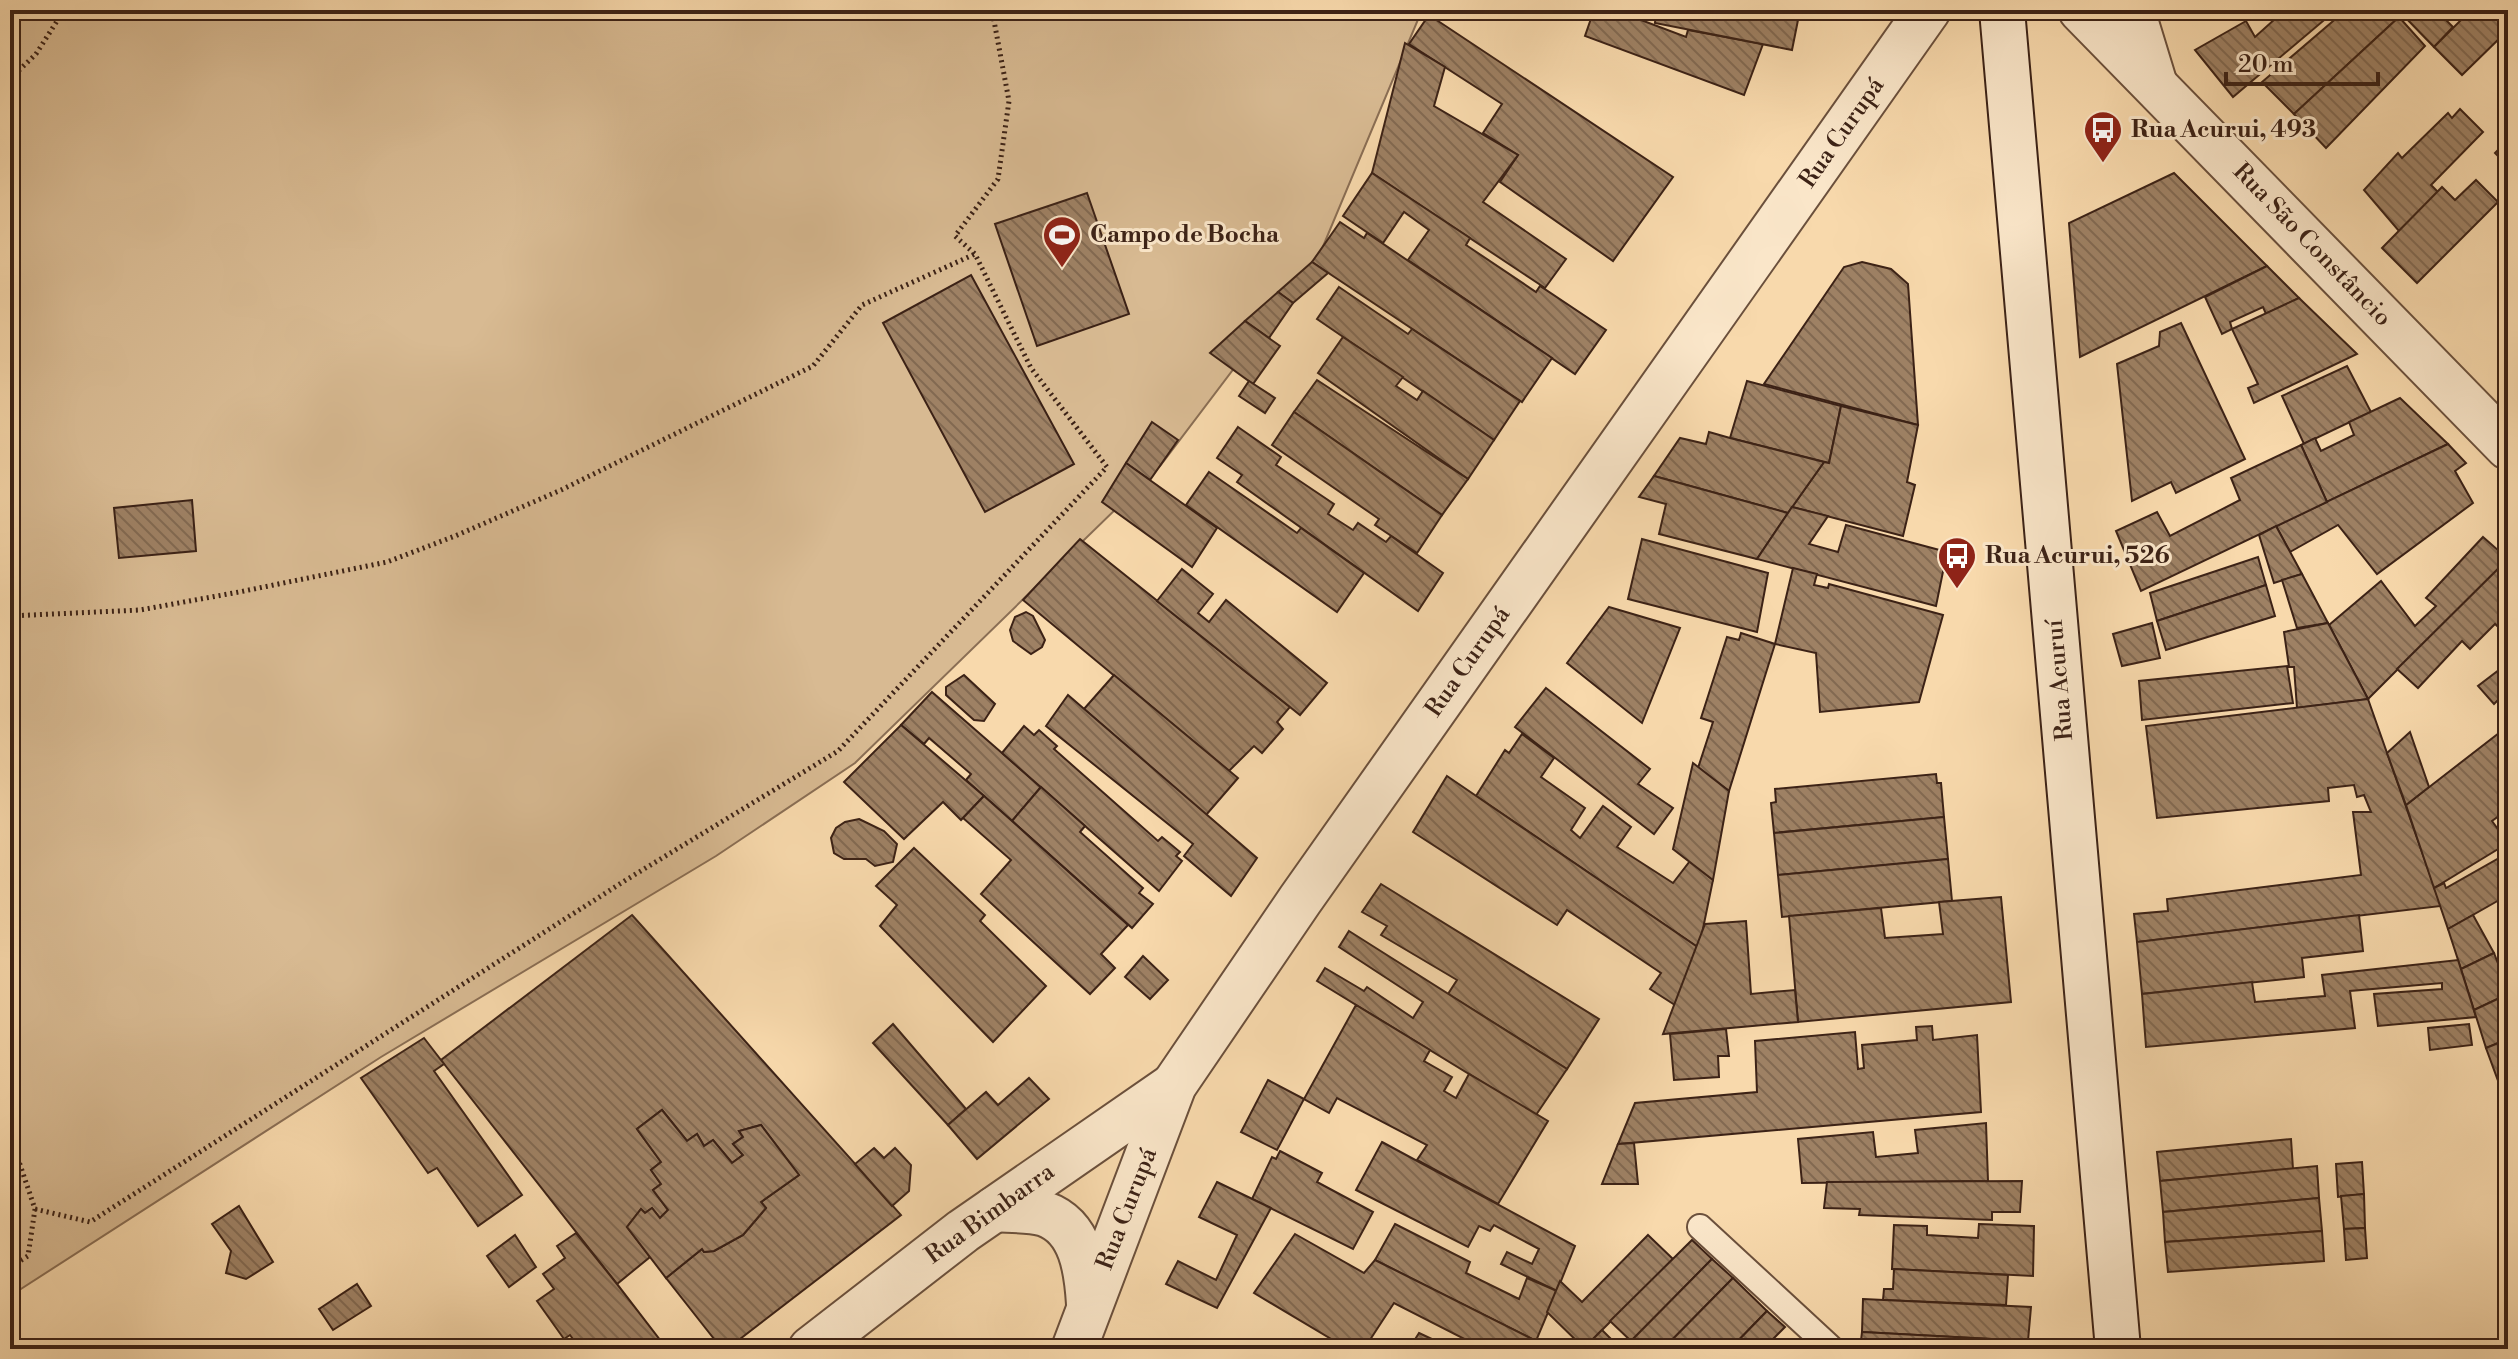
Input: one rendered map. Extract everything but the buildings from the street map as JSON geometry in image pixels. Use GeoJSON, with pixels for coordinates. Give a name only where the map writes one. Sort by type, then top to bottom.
{"type":"FeatureCollection","features":[{"type":"Feature","properties":{"kind":"street","name":"Rua Curupá"},"geometry":{"type":"LineString","coordinates":[[1074,1349],[1174,1085],[1300,900],[1928,10]]}},
{"type":"Feature","properties":{"kind":"street","name":"Rua Acuruí"},"geometry":{"type":"LineString","coordinates":[[2002,10],[2118,1349]]}},
{"type":"Feature","properties":{"kind":"street","name":"Rua São Constâncio"},"geometry":{"type":"LineString","coordinates":[[2081,10],[2508,447]]}},
{"type":"Feature","properties":{"kind":"street"},"geometry":{"type":"LineString","coordinates":[[2132,10],[2154,82]]}},
{"type":"Feature","properties":{"kind":"street","name":"Rua Bimbarra"},"geometry":{"type":"LineString","coordinates":[[811,1349],[995,1209],[1174,1085]]}},
{"type":"Feature","properties":{"kind":"street"},"geometry":{"type":"LineString","coordinates":[[995,1209],[1046,1214],[1076,1239],[1087,1267],[1090,1306]]}},
{"type":"Feature","properties":{"kind":"lane"},"geometry":{"type":"LineString","coordinates":[[1700,1227],[1832,1349]]}},
{"type":"Feature","properties":{"kind":"path"},"geometry":{"type":"LineString","coordinates":[[10,79],[36,54],[64,10]]}},
{"type":"Feature","properties":{"kind":"path"},"geometry":{"type":"LineString","coordinates":[[35,1209],[90,1222],[626,880],[838,751],[1107,467],[1031,368],[975,254],[955,236],[998,179],[1009,101],[992,10]]}},
{"type":"Feature","properties":{"kind":"path"},"geometry":{"type":"LineString","coordinates":[[10,616],[140,610],[387,562],[561,490],[813,366],[862,305],[975,254]]}},
{"type":"Feature","properties":{"kind":"path"},"geometry":{"type":"LineString","coordinates":[[10,1135],[35,1209],[28,1256],[10,1267]]}},
{"type":"Feature","properties":{"kind":"shaded area"},"geometry":{"type":"Polygon","coordinates":[[[10,10],[1422,10],[1319,256],[1160,466],[855,763],[716,856],[381,1057],[10,1296],[10,10]]]}},
{"type":"Feature","properties":{"kind":"place","name":"Rua Acurui, 493"},"geometry":{"type":"Point","coordinates":[2103,164]}},
{"type":"Feature","properties":{"kind":"place","name":"Campo de Bocha"},"geometry":{"type":"Point","coordinates":[1062,269]}},
{"type":"Feature","properties":{"kind":"place","name":"Rua Acurui, 526"},"geometry":{"type":"Point","coordinates":[1957,590]}}]}
